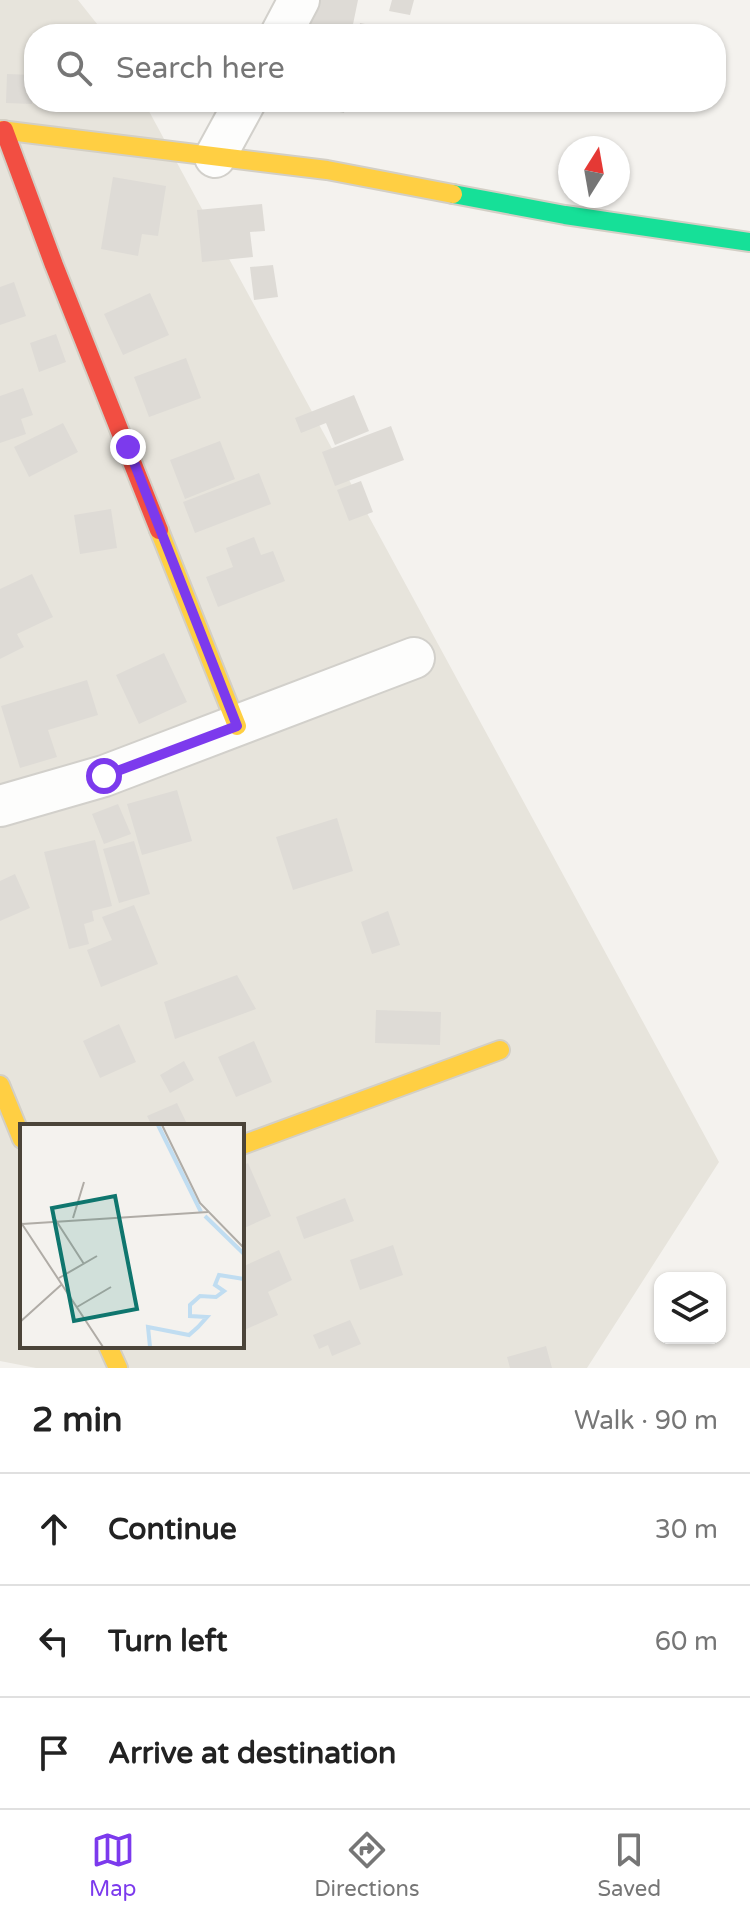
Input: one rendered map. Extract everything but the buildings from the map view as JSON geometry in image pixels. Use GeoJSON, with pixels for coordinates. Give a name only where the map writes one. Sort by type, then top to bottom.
{"type":"FeatureCollection","features":[{"type":"Feature","properties":{"kind":"street"},"geometry":{"type":"LineString","coordinates":[[286,24],[299,0]]}},
{"type":"Feature","properties":{"kind":"street"},"geometry":{"type":"LineString","coordinates":[[215,157],[240,112]]}},
{"type":"Feature","properties":{"kind":"street"},"geometry":{"type":"LineString","coordinates":[[237,726],[2,130],[327,170],[565,215],[750,242]]}},
{"type":"Feature","properties":{"kind":"street"},"geometry":{"type":"LineString","coordinates":[[0,806],[104,776],[414,658]]}},
{"type":"Feature","properties":{"kind":"street"},"geometry":{"type":"LineString","coordinates":[[244,1144],[500,1050]]}},
{"type":"Feature","properties":{"kind":"street"},"geometry":{"type":"LineString","coordinates":[[0,1085],[20,1134]]}},
{"type":"Feature","properties":{"kind":"street"},"geometry":{"type":"LineString","coordinates":[[109,1348],[118,1368]]}},
{"type":"Feature","properties":{"kind":"shaded area"},"geometry":{"type":"Polygon","coordinates":[[[0,0],[78,0],[97,24],[24,24],[24,112],[149,112],[719,1162],[587,1368],[36,1368],[0,1361],[0,0]]]}},
{"type":"Feature","properties":{"kind":"traffic: fast"},"geometry":{"type":"LineString","coordinates":[[453,194],[565,215],[750,242]]}},
{"type":"Feature","properties":{"kind":"traffic: slow"},"geometry":{"type":"LineString","coordinates":[[0,130],[327,170],[453,194]]}},
{"type":"Feature","properties":{"kind":"traffic: slow"},"geometry":{"type":"LineString","coordinates":[[159,530],[237,726]]}},
{"type":"Feature","properties":{"kind":"traffic: slow"},"geometry":{"type":"LineString","coordinates":[[244,1144],[500,1050]]}},
{"type":"Feature","properties":{"kind":"traffic: slow"},"geometry":{"type":"LineString","coordinates":[[0,1085],[20,1134]]}},
{"type":"Feature","properties":{"kind":"traffic: slow"},"geometry":{"type":"LineString","coordinates":[[109,1348],[118,1368]]}},
{"type":"Feature","properties":{"kind":"traffic: jam"},"geometry":{"type":"LineString","coordinates":[[4,130],[159,530]]}},
{"type":"Feature","properties":{"kind":"route"},"geometry":{"type":"LineString","coordinates":[[104,776],[237,726],[128,447]]}}]}
